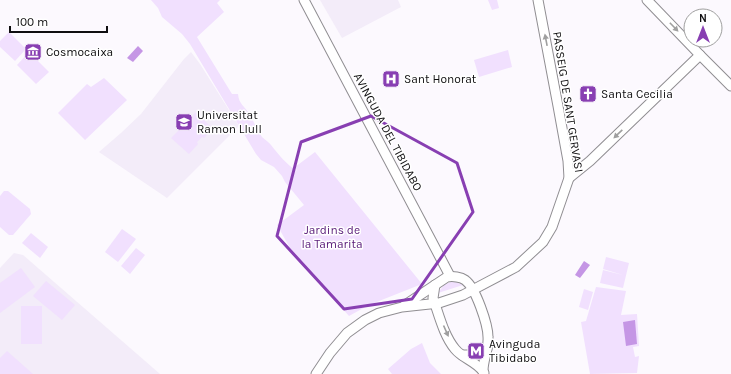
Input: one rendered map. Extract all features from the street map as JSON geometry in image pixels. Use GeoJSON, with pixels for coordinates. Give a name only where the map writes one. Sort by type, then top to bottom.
{"type":"FeatureCollection","features":[{"type":"Feature","properties":{"kind":"street","name":"AVINGUDA DEL TIBIDABO"},"geometry":{"type":"LineString","coordinates":[[304,0],[450,276]]}},
{"type":"Feature","properties":{"kind":"street","name":"PASSEIG DE SANT GERVASI"},"geometry":{"type":"LineString","coordinates":[[316,374],[335,347],[354,326],[373,316],[402,307],[420,304],[434,304],[473,290],[516,267],[544,242],[552,227],[569,178],[568,161],[538,0]]}},
{"type":"Feature","properties":{"kind":"street"},"geometry":{"type":"LineString","coordinates":[[647,0],[731,86]]}},
{"type":"Feature","properties":{"kind":"street"},"geometry":{"type":"LineString","coordinates":[[569,178],[700,55]]}},
{"type":"Feature","properties":{"kind":"street"},"geometry":{"type":"LineString","coordinates":[[568,161],[574,166],[581,168]]}},
{"type":"Feature","properties":{"kind":"street"},"geometry":{"type":"LineString","coordinates":[[402,307],[444,278],[450,276],[465,280],[473,290],[487,328],[487,349],[483,363],[483,372]]}},
{"type":"Feature","properties":{"kind":"street"},"geometry":{"type":"LineString","coordinates":[[435,285],[433,298],[434,304],[454,349],[478,366],[483,372]]}},
{"type":"Feature","properties":{"kind":"street"},"geometry":{"type":"LineString","coordinates":[[462,356],[478,355],[487,349]]}},
{"type":"Feature","properties":{"kind":"highlighted area"},"geometry":{"type":"Polygon","coordinates":[[[371,116],[457,163],[473,212],[412,299],[344,309],[277,236],[301,142],[371,116]]]}},
{"type":"Feature","properties":{"kind":"shaded area"},"geometry":{"type":"Polygon","coordinates":[[[320,0],[398,0],[401,7],[342,38],[320,0]]]}},
{"type":"Feature","properties":{"kind":"shaded area"},"geometry":{"type":"Polygon","coordinates":[[[138,46],[143,51],[133,62],[127,58],[138,46]]]}},
{"type":"Feature","properties":{"kind":"shaded area","name":"Universitat Ramon Llull"},"geometry":{"type":"Polygon","coordinates":[[[191,52],[239,126],[167,198],[99,152],[141,114],[191,52]]]}},
{"type":"Feature","properties":{"kind":"shaded area"},"geometry":{"type":"Polygon","coordinates":[[[14,253],[23,255],[160,374],[0,374],[0,268],[14,253]]]}},
{"type":"Feature","properties":{"kind":"shaded area"},"geometry":{"type":"Polygon","coordinates":[[[584,261],[590,265],[580,278],[575,275],[584,261]]]}},
{"type":"Feature","properties":{"kind":"shaded area"},"geometry":{"type":"Polygon","coordinates":[[[635,320],[637,344],[626,346],[623,322],[635,320]]]}},
{"type":"Feature","properties":{"kind":"green space","name":"Jardins de la Tamarita"},"geometry":{"type":"Polygon","coordinates":[[[151,0],[220,0],[217,3],[224,12],[197,37],[232,94],[238,94],[241,103],[250,115],[262,137],[286,162],[297,171],[295,167],[315,152],[422,284],[369,305],[349,316],[294,255],[277,225],[304,205],[274,167],[261,160],[256,154],[190,44],[182,34],[162,17],[158,8],[151,0]]]}},
{"type":"Feature","properties":{"kind":"green space"},"geometry":{"type":"Polygon","coordinates":[[[488,0],[497,0],[499,8],[492,10],[488,0]]]}},
{"type":"Feature","properties":{"kind":"green space"},"geometry":{"type":"Polygon","coordinates":[[[9,32],[26,49],[15,61],[0,47],[0,41],[9,32]]]}},
{"type":"Feature","properties":{"kind":"green space"},"geometry":{"type":"Polygon","coordinates":[[[508,50],[512,67],[479,77],[474,60],[508,50]]]}},
{"type":"Feature","properties":{"kind":"green space"},"geometry":{"type":"Polygon","coordinates":[[[29,52],[49,72],[36,84],[17,65],[29,52]]]}},
{"type":"Feature","properties":{"kind":"green space"},"geometry":{"type":"Polygon","coordinates":[[[104,78],[127,100],[85,140],[58,113],[87,84],[91,87],[104,78]]]}},
{"type":"Feature","properties":{"kind":"green space"},"geometry":{"type":"Polygon","coordinates":[[[196,112],[213,129],[204,138],[202,137],[197,142],[198,144],[189,154],[171,138],[187,124],[186,122],[196,112]]]}},
{"type":"Feature","properties":{"kind":"green space"},"geometry":{"type":"Polygon","coordinates":[[[4,191],[8,191],[30,209],[31,214],[13,235],[9,235],[0,227],[0,196],[4,191]]]}},
{"type":"Feature","properties":{"kind":"green space"},"geometry":{"type":"Polygon","coordinates":[[[122,229],[136,239],[118,262],[105,252],[122,229]]]}},
{"type":"Feature","properties":{"kind":"green space"},"geometry":{"type":"Polygon","coordinates":[[[31,233],[48,247],[40,258],[22,243],[31,233]]]}},
{"type":"Feature","properties":{"kind":"green space"},"geometry":{"type":"Polygon","coordinates":[[[136,248],[145,255],[130,274],[121,266],[136,248]]]}},
{"type":"Feature","properties":{"kind":"green space"},"geometry":{"type":"Polygon","coordinates":[[[606,257],[629,263],[623,288],[600,283],[603,270],[623,275],[603,269],[606,257]]]}},
{"type":"Feature","properties":{"kind":"green space"},"geometry":{"type":"Polygon","coordinates":[[[21,268],[35,287],[0,313],[0,283],[21,268]]]}},
{"type":"Feature","properties":{"kind":"green space"},"geometry":{"type":"Polygon","coordinates":[[[46,281],[75,305],[62,320],[33,296],[46,281]]]}},
{"type":"Feature","properties":{"kind":"green space"},"geometry":{"type":"Polygon","coordinates":[[[453,281],[463,285],[438,293],[444,285],[453,281]]]}},
{"type":"Feature","properties":{"kind":"green space"},"geometry":{"type":"Polygon","coordinates":[[[596,287],[626,291],[621,315],[637,314],[639,346],[633,347],[635,357],[639,356],[637,373],[590,374],[581,322],[586,321],[596,287]]]}},
{"type":"Feature","properties":{"kind":"green space"},"geometry":{"type":"Polygon","coordinates":[[[584,289],[593,292],[588,310],[579,307],[584,289]]]}},
{"type":"Feature","properties":{"kind":"green space"},"geometry":{"type":"Polygon","coordinates":[[[21,306],[42,306],[42,344],[21,344],[21,306]]]}},
{"type":"Feature","properties":{"kind":"green space"},"geometry":{"type":"Polygon","coordinates":[[[422,343],[430,363],[441,374],[392,374],[388,369],[411,349],[422,343]]]}},
{"type":"Feature","properties":{"kind":"green space"},"geometry":{"type":"Polygon","coordinates":[[[7,351],[33,374],[0,374],[0,358],[7,351]]]}},
{"type":"Feature","properties":{"kind":"place","name":"Cosmocaixa"},"geometry":{"type":"Point","coordinates":[33,52]}},
{"type":"Feature","properties":{"kind":"place","name":"Sant Honorat"},"geometry":{"type":"Point","coordinates":[391,79]}},
{"type":"Feature","properties":{"kind":"place","name":"Santa Cecilia"},"geometry":{"type":"Point","coordinates":[588,94]}},
{"type":"Feature","properties":{"kind":"place","name":"Universitat Ramon Llull"},"geometry":{"type":"Point","coordinates":[184,122]}},
{"type":"Feature","properties":{"kind":"place","name":"Avinguda Tibidabo"},"geometry":{"type":"Point","coordinates":[476,351]}}]}
